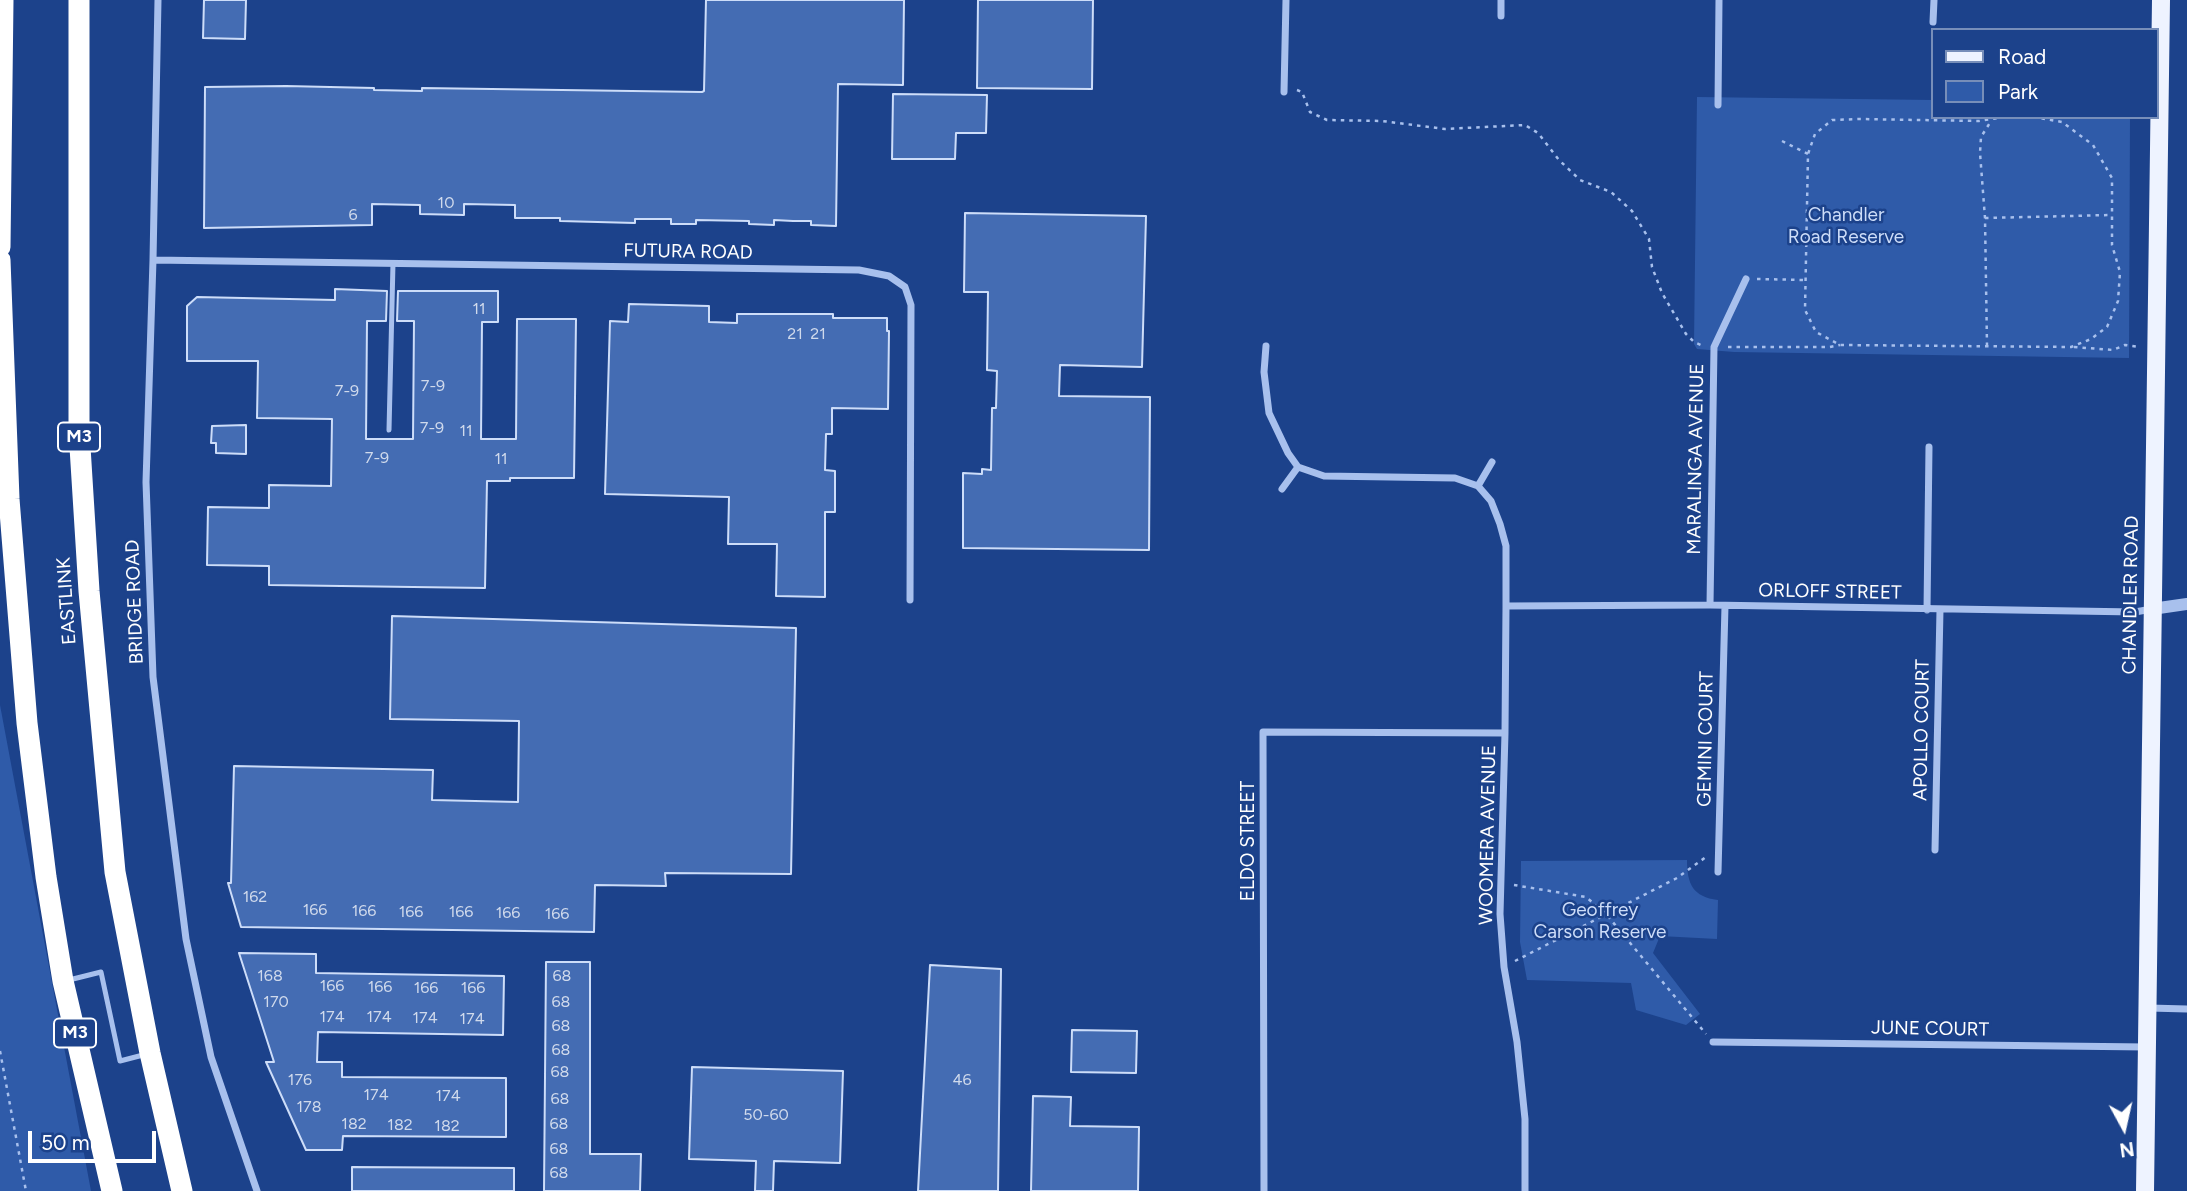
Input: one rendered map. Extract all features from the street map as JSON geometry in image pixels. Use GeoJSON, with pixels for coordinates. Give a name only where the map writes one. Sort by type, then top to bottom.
{"type":"FeatureCollection","features":[{"type":"Feature","properties":{"kind":"highway"},"geometry":{"type":"LineString","coordinates":[[0,247],[3,0]]}},
{"type":"Feature","properties":{"kind":"highway","name":"EASTLINK"},"geometry":{"type":"LineString","coordinates":[[79,0],[79,431],[89,591],[115,872],[150,1053],[182,1191]]}},
{"type":"Feature","properties":{"kind":"highway","name":"M3"},"geometry":{"type":"LineString","coordinates":[[0,260],[9,499],[26,710],[46,877],[63,981],[112,1191]]}},
{"type":"Feature","properties":{"kind":"main road","name":"CHANDLER ROAD"},"geometry":{"type":"LineString","coordinates":[[2145,1191],[2161,0]]}},
{"type":"Feature","properties":{"kind":"street","name":"BRIDGE ROAD"},"geometry":{"type":"LineString","coordinates":[[158,0],[146,482],[153,677],[189,952],[211,1057],[257,1191]]}},
{"type":"Feature","properties":{"kind":"street"},"geometry":{"type":"LineString","coordinates":[[1284,88],[1286,0]]}},
{"type":"Feature","properties":{"kind":"street"},"geometry":{"type":"LineString","coordinates":[[1501,16],[1502,0]]}},
{"type":"Feature","properties":{"kind":"street"},"geometry":{"type":"LineString","coordinates":[[1717,105],[1719,0]]}},
{"type":"Feature","properties":{"kind":"street"},"geometry":{"type":"LineString","coordinates":[[1933,22],[1934,0]]}},
{"type":"Feature","properties":{"kind":"street","name":"FUTURA ROAD"},"geometry":{"type":"LineString","coordinates":[[153,260],[859,270],[889,276],[905,287],[911,305],[910,600]]}},
{"type":"Feature","properties":{"kind":"street","name":"MARALINGA AVENUE"},"geometry":{"type":"LineString","coordinates":[[1710,605],[1714,347],[1746,279]]}},
{"type":"Feature","properties":{"kind":"street"},"geometry":{"type":"LineString","coordinates":[[1266,346],[1264,372],[1269,413],[1287,453],[1298,467],[1324,476],[1455,478],[1478,486],[1492,462]]}},
{"type":"Feature","properties":{"kind":"street"},"geometry":{"type":"LineString","coordinates":[[1927,610],[1930,447]]}},
{"type":"Feature","properties":{"kind":"street"},"geometry":{"type":"LineString","coordinates":[[1283,489],[1298,467]]}},
{"type":"Feature","properties":{"kind":"street","name":"WOOMERA AVENUE"},"geometry":{"type":"LineString","coordinates":[[1478,486],[1491,501],[1506,546],[1501,883],[1504,967],[1517,1042],[1525,1119],[1525,1191]]}},
{"type":"Feature","properties":{"kind":"street"},"geometry":{"type":"LineString","coordinates":[[2152,609],[2187,604]]}},
{"type":"Feature","properties":{"kind":"street","name":"ORLOFF STREET"},"geometry":{"type":"LineString","coordinates":[[1506,606],[1710,605],[2135,612],[2152,609]]}},
{"type":"Feature","properties":{"kind":"street","name":"GEMINI COURT"},"geometry":{"type":"LineString","coordinates":[[1718,872],[1725,606]]}},
{"type":"Feature","properties":{"kind":"street","name":"APOLLO COURT"},"geometry":{"type":"LineString","coordinates":[[1935,850],[1940,610]]}},
{"type":"Feature","properties":{"kind":"street","name":"ELDO STREET"},"geometry":{"type":"LineString","coordinates":[[1264,1191],[1264,732],[1505,733]]}},
{"type":"Feature","properties":{"kind":"street"},"geometry":{"type":"LineString","coordinates":[[2148,1009],[2187,1009]]}},
{"type":"Feature","properties":{"kind":"street","name":"JUNE COURT"},"geometry":{"type":"LineString","coordinates":[[1713,1042],[2147,1047]]}},
{"type":"Feature","properties":{"kind":"lane"},"geometry":{"type":"LineString","coordinates":[[389,430],[393,263]]}},
{"type":"Feature","properties":{"kind":"lane"},"geometry":{"type":"LineString","coordinates":[[63,981],[101,972],[120,1061],[150,1053]]}},
{"type":"Feature","properties":{"kind":"path"},"geometry":{"type":"LineString","coordinates":[[1284,88],[1302,92],[1310,112],[1327,120],[1382,121],[1445,129],[1525,125],[1532,129],[1580,180],[1611,192],[1632,211],[1649,239],[1652,267],[1662,293],[1686,334],[1694,342],[1714,347],[1987,346],[2113,350],[2125,345],[2157,349]]}},
{"type":"Feature","properties":{"kind":"path"},"geometry":{"type":"LineString","coordinates":[[1840,345],[1816,332],[1805,310],[1808,154],[1815,134],[1832,120],[1996,119]]}},
{"type":"Feature","properties":{"kind":"path"},"geometry":{"type":"LineString","coordinates":[[2045,119],[2062,122],[2093,145],[2112,178],[2112,245],[2120,272],[2118,301],[2107,327],[2091,339],[2070,347]]}},
{"type":"Feature","properties":{"kind":"path"},"geometry":{"type":"LineString","coordinates":[[1987,346],[1985,218],[1980,153],[1981,137],[1992,120]]}},
{"type":"Feature","properties":{"kind":"path"},"geometry":{"type":"LineString","coordinates":[[1783,141],[1808,154]]}},
{"type":"Feature","properties":{"kind":"path"},"geometry":{"type":"LineString","coordinates":[[1985,218],[2112,215]]}},
{"type":"Feature","properties":{"kind":"path"},"geometry":{"type":"LineString","coordinates":[[1746,279],[1805,280]]}},
{"type":"Feature","properties":{"kind":"path"},"geometry":{"type":"LineString","coordinates":[[1504,967],[1677,878],[1720,847]]}},
{"type":"Feature","properties":{"kind":"path"},"geometry":{"type":"LineString","coordinates":[[1501,883],[1586,897],[1606,914],[1713,1042]]}},
{"type":"Feature","properties":{"kind":"path"},"geometry":{"type":"LineString","coordinates":[[0,1051],[26,1191]]}},
{"type":"Feature","properties":{"kind":"green space","name":"Chandler Road Reserve"},"geometry":{"type":"Polygon","coordinates":[[[1697,97],[1932,100],[1932,119],[2130,119],[2129,358],[1734,352],[1697,349],[1694,344],[1697,97]]]}},
{"type":"Feature","properties":{"kind":"green space"},"geometry":{"type":"Polygon","coordinates":[[[0,705],[91,1191],[0,1191],[0,705]]]}},
{"type":"Feature","properties":{"kind":"green space","name":"Geoffrey Carson Reserve"},"geometry":{"type":"Polygon","coordinates":[[[1687,860],[1688,876],[1693,888],[1703,896],[1718,900],[1717,939],[1660,936],[1653,953],[1700,1014],[1686,1025],[1636,1010],[1631,983],[1527,980],[1520,942],[1521,861],[1687,860]]]}},
{"type":"Feature","properties":{"kind":"building"},"geometry":{"type":"Polygon","coordinates":[[[204,0],[246,0],[245,39],[203,38],[204,0]]]}},
{"type":"Feature","properties":{"kind":"building"},"geometry":{"type":"Polygon","coordinates":[[[706,0],[904,0],[903,85],[838,84],[836,226],[811,225],[811,221],[774,220],[774,225],[749,224],[749,221],[696,220],[696,224],[671,224],[671,219],[635,219],[635,223],[560,221],[560,218],[515,218],[515,205],[464,204],[464,215],[420,214],[420,205],[372,204],[372,225],[204,228],[205,87],[702,92],[706,0]]]}},
{"type":"Feature","properties":{"kind":"building"},"geometry":{"type":"Polygon","coordinates":[[[978,0],[1093,0],[1092,89],[977,88],[978,0]]]}},
{"type":"Feature","properties":{"kind":"building"},"geometry":{"type":"Polygon","coordinates":[[[893,94],[987,95],[986,133],[956,133],[955,159],[892,159],[893,94]]]}},
{"type":"Feature","properties":{"kind":"building"},"geometry":{"type":"Polygon","coordinates":[[[965,213],[1146,216],[1142,367],[1060,365],[1059,396],[1150,397],[1149,550],[963,548],[963,473],[982,474],[982,469],[991,470],[992,408],[996,408],[997,371],[987,370],[988,292],[964,292],[965,213]]]}},
{"type":"Feature","properties":{"kind":"building"},"geometry":{"type":"Polygon","coordinates":[[[335,289],[387,291],[386,321],[367,321],[366,439],[413,439],[414,321],[397,321],[398,291],[498,291],[498,322],[482,322],[481,439],[516,439],[517,319],[576,319],[574,478],[510,478],[510,481],[487,481],[485,588],[269,585],[269,566],[207,565],[208,507],[269,508],[269,485],[331,486],[332,419],[257,418],[258,361],[187,361],[187,306],[197,297],[335,300],[335,289]]]}},
{"type":"Feature","properties":{"kind":"building"},"geometry":{"type":"Polygon","coordinates":[[[629,304],[709,306],[709,322],[737,323],[737,314],[833,314],[833,318],[887,318],[888,409],[832,408],[832,434],[826,434],[825,470],[835,471],[835,512],[825,512],[825,597],[776,596],[777,544],[728,544],[729,497],[605,494],[610,321],[628,322],[629,304]]]}},
{"type":"Feature","properties":{"kind":"building"},"geometry":{"type":"Polygon","coordinates":[[[246,425],[246,454],[216,453],[216,443],[211,443],[212,426],[246,425]]]}},
{"type":"Feature","properties":{"kind":"building"},"geometry":{"type":"Polygon","coordinates":[[[392,616],[796,628],[791,874],[665,873],[666,886],[595,885],[594,932],[241,927],[228,883],[231,883],[234,766],[433,770],[432,800],[518,802],[519,721],[390,719],[392,616]]]}},
{"type":"Feature","properties":{"kind":"building"},"geometry":{"type":"Polygon","coordinates":[[[239,953],[316,954],[316,973],[504,976],[503,1035],[318,1032],[317,1062],[342,1062],[342,1077],[506,1078],[506,1137],[343,1136],[342,1150],[306,1150],[266,1062],[274,1062],[239,953]]]}},
{"type":"Feature","properties":{"kind":"building"},"geometry":{"type":"Polygon","coordinates":[[[546,962],[590,962],[590,1154],[641,1154],[640,1191],[544,1191],[546,962]]]}},
{"type":"Feature","properties":{"kind":"building"},"geometry":{"type":"Polygon","coordinates":[[[930,965],[1001,969],[998,1191],[918,1191],[930,965]]]}},
{"type":"Feature","properties":{"kind":"building"},"geometry":{"type":"Polygon","coordinates":[[[1072,1030],[1137,1031],[1136,1073],[1071,1072],[1072,1030]]]}},
{"type":"Feature","properties":{"kind":"building"},"geometry":{"type":"Polygon","coordinates":[[[692,1067],[843,1071],[840,1163],[774,1161],[773,1191],[755,1191],[756,1161],[689,1159],[692,1067]]]}},
{"type":"Feature","properties":{"kind":"building"},"geometry":{"type":"Polygon","coordinates":[[[1033,1096],[1071,1097],[1070,1126],[1139,1127],[1138,1191],[1031,1191],[1033,1096]]]}},
{"type":"Feature","properties":{"kind":"building"},"geometry":{"type":"Polygon","coordinates":[[[352,1167],[514,1168],[514,1191],[352,1191],[352,1167]]]}}]}
